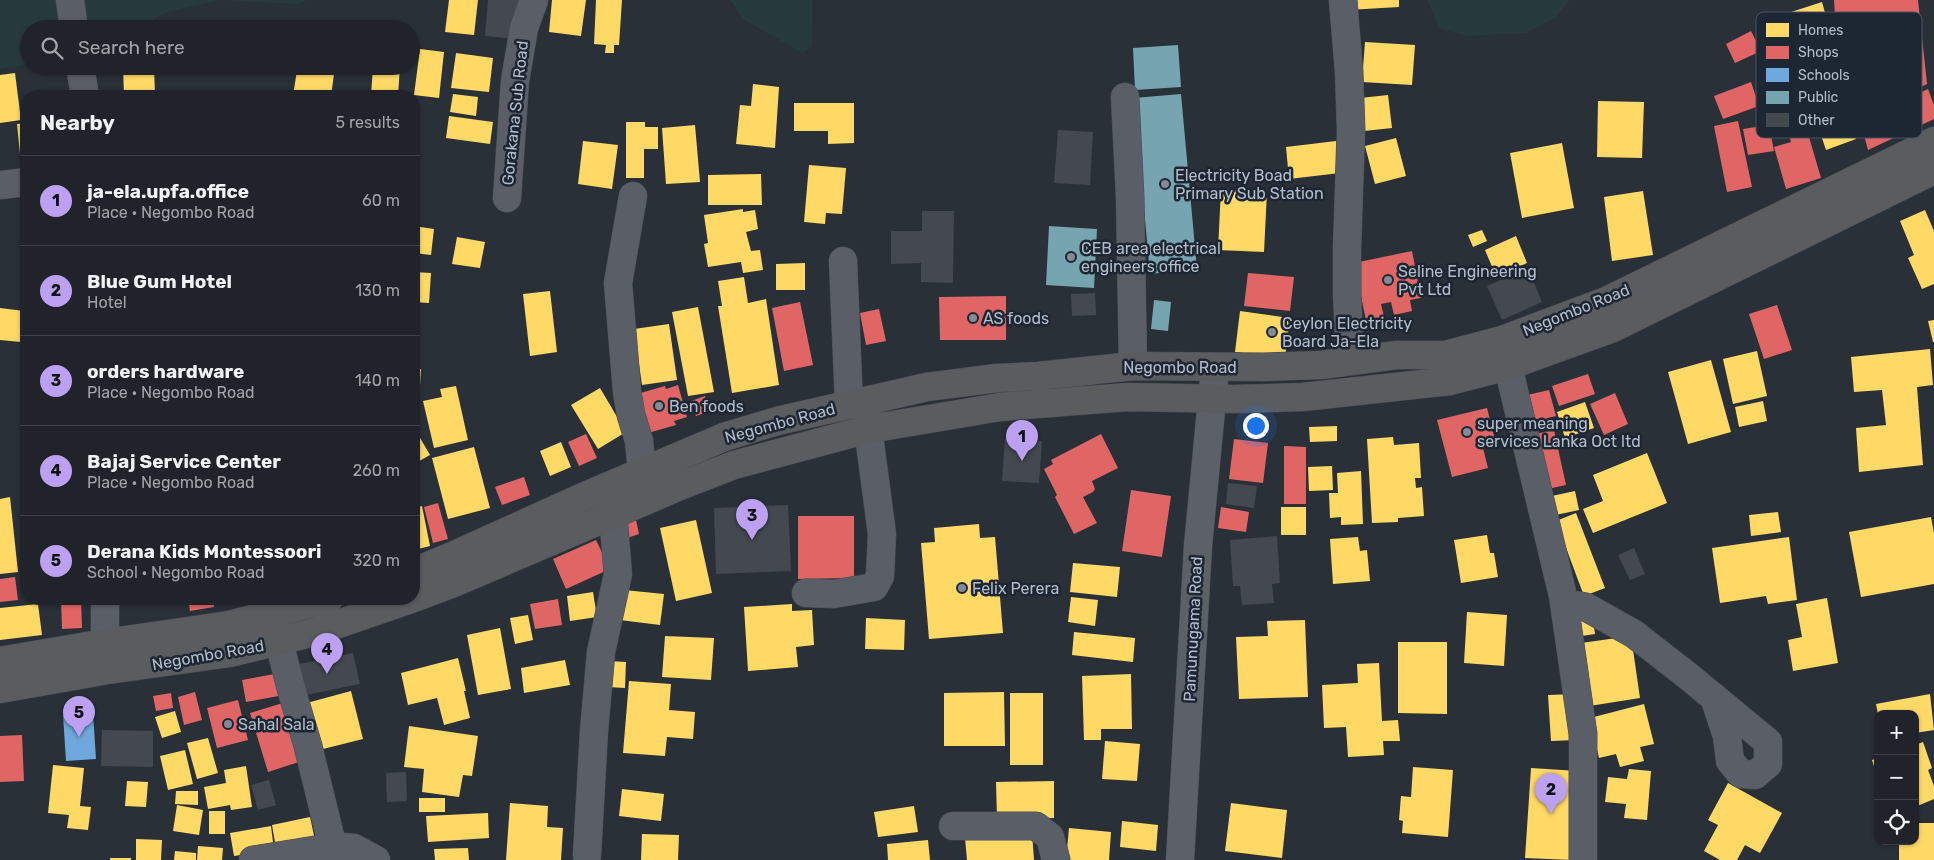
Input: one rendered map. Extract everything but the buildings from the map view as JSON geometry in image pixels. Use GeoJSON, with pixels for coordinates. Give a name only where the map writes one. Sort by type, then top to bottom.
{"type":"FeatureCollection","features":[{"type":"Feature","properties":{"kind":"highway","name":"Negombo Road"},"geometry":{"type":"LineString","coordinates":[[420,570],[724,437],[777,421],[856,403],[945,385],[997,378],[1038,376],[1133,366],[1216,368],[1321,365],[1397,355],[1445,355],[1502,340],[1606,301],[1934,141]]}},
{"type":"Feature","properties":{"kind":"highway","name":"Negombo Road"},"geometry":{"type":"LineString","coordinates":[[420,595],[454,583],[680,486],[734,465],[868,429],[1000,407],[1128,397],[1303,397],[1450,381],[1508,366],[1613,328],[1934,170]]}},
{"type":"Feature","properties":{"kind":"highway","name":"Negombo Road"},"geometry":{"type":"LineString","coordinates":[[0,661],[229,625],[306,605]]}},
{"type":"Feature","properties":{"kind":"highway","name":"Negombo Road"},"geometry":{"type":"LineString","coordinates":[[0,689],[108,670],[230,653],[315,632],[393,605]]}},
{"type":"Feature","properties":{"kind":"main road","name":"Pamunugama Road"},"geometry":{"type":"LineString","coordinates":[[1180,860],[1198,546],[1216,368]]}},
{"type":"Feature","properties":{"kind":"street"},"geometry":{"type":"LineString","coordinates":[[70,0],[73,20]]}},
{"type":"Feature","properties":{"kind":"street","name":"Gorakana Sub Road"},"geometry":{"type":"LineString","coordinates":[[507,198],[515,81],[524,28],[534,0]]}},
{"type":"Feature","properties":{"kind":"street"},"geometry":{"type":"LineString","coordinates":[[1343,0],[1349,72],[1351,131],[1347,249],[1350,361]]}},
{"type":"Feature","properties":{"kind":"street"},"geometry":{"type":"LineString","coordinates":[[82,75],[84,90]]}},
{"type":"Feature","properties":{"kind":"street"},"geometry":{"type":"LineString","coordinates":[[1125,97],[1130,197],[1133,366]]}},
{"type":"Feature","properties":{"kind":"street"},"geometry":{"type":"LineString","coordinates":[[0,185],[20,183]]}},
{"type":"Feature","properties":{"kind":"street"},"geometry":{"type":"LineString","coordinates":[[633,196],[618,283],[627,392],[631,415],[639,441],[642,472]]}},
{"type":"Feature","properties":{"kind":"street"},"geometry":{"type":"LineString","coordinates":[[806,593],[834,594],[874,587],[880,576],[882,534],[868,429],[856,403],[843,261]]}},
{"type":"Feature","properties":{"kind":"street"},"geometry":{"type":"LineString","coordinates":[[1508,366],[1564,603],[1582,734],[1583,860]]}},
{"type":"Feature","properties":{"kind":"street"},"geometry":{"type":"LineString","coordinates":[[588,855],[594,731],[601,652],[618,574],[613,515]]}},
{"type":"Feature","properties":{"kind":"street"},"geometry":{"type":"LineString","coordinates":[[1564,603],[1586,607],[1634,634],[1714,697]]}},
{"type":"Feature","properties":{"kind":"street"},"geometry":{"type":"LineString","coordinates":[[105,605],[106,643]]}},
{"type":"Feature","properties":{"kind":"street"},"geometry":{"type":"LineString","coordinates":[[272,615],[308,746],[333,848]]}},
{"type":"Feature","properties":{"kind":"street"},"geometry":{"type":"LineString","coordinates":[[953,826],[1036,826],[1050,837],[1056,860]]}},
{"type":"Feature","properties":{"kind":"street"},"geometry":{"type":"LineString","coordinates":[[253,860],[333,848],[354,848],[365,852],[376,860]]}},
{"type":"Feature","properties":{"kind":"green space"},"geometry":{"type":"Polygon","coordinates":[[[0,0],[220,0],[167,12],[152,20],[20,20],[20,66],[0,69],[0,0]]]}},
{"type":"Feature","properties":{"kind":"green space"},"geometry":{"type":"Polygon","coordinates":[[[220,0],[307,0],[299,4],[220,0]]]}},
{"type":"Feature","properties":{"kind":"green space"},"geometry":{"type":"Polygon","coordinates":[[[730,0],[813,0],[812,46],[803,53],[743,19],[730,0]]]}},
{"type":"Feature","properties":{"kind":"green space"},"geometry":{"type":"Polygon","coordinates":[[[1427,0],[1570,0],[1555,18],[1526,33],[1469,36],[1440,29],[1427,0]]]}},
{"type":"Feature","properties":{"kind":"place","name":"Electricity Boad Primary Sub Station"},"geometry":{"type":"Point","coordinates":[1165,184]}},
{"type":"Feature","properties":{"kind":"place","name":"CEB area electrical engineers office"},"geometry":{"type":"Point","coordinates":[1071,257]}},
{"type":"Feature","properties":{"kind":"place","name":"Seline Engineering Pvt Ltd"},"geometry":{"type":"Point","coordinates":[1388,280]}},
{"type":"Feature","properties":{"kind":"place","name":"AS foods"},"geometry":{"type":"Point","coordinates":[973,318]}},
{"type":"Feature","properties":{"kind":"place","name":"Ceylon Electricity Board Ja-Ela"},"geometry":{"type":"Point","coordinates":[1272,332]}},
{"type":"Feature","properties":{"kind":"place","name":"Ben foods"},"geometry":{"type":"Point","coordinates":[659,406]}},
{"type":"Feature","properties":{"kind":"place","name":"super meaning services Lanka Oct ltd"},"geometry":{"type":"Point","coordinates":[1467,432]}},
{"type":"Feature","properties":{"kind":"place","name":"ja-ela.upfa.office"},"geometry":{"type":"Point","coordinates":[1022,461]}},
{"type":"Feature","properties":{"kind":"place","name":"orders hardware"},"geometry":{"type":"Point","coordinates":[752,540]}},
{"type":"Feature","properties":{"kind":"place","name":"Felix Perera"},"geometry":{"type":"Point","coordinates":[962,588]}},
{"type":"Feature","properties":{"kind":"place","name":"Bajaj Service Center"},"geometry":{"type":"Point","coordinates":[327,674]}},
{"type":"Feature","properties":{"kind":"place","name":"Sahal Sala"},"geometry":{"type":"Point","coordinates":[228,724]}},
{"type":"Feature","properties":{"kind":"place","name":"Derana Kids Montessoori"},"geometry":{"type":"Point","coordinates":[79,737]}},
{"type":"Feature","properties":{"kind":"place","name":"Blue Gum Hotel"},"geometry":{"type":"Point","coordinates":[1551,814]}}]}
